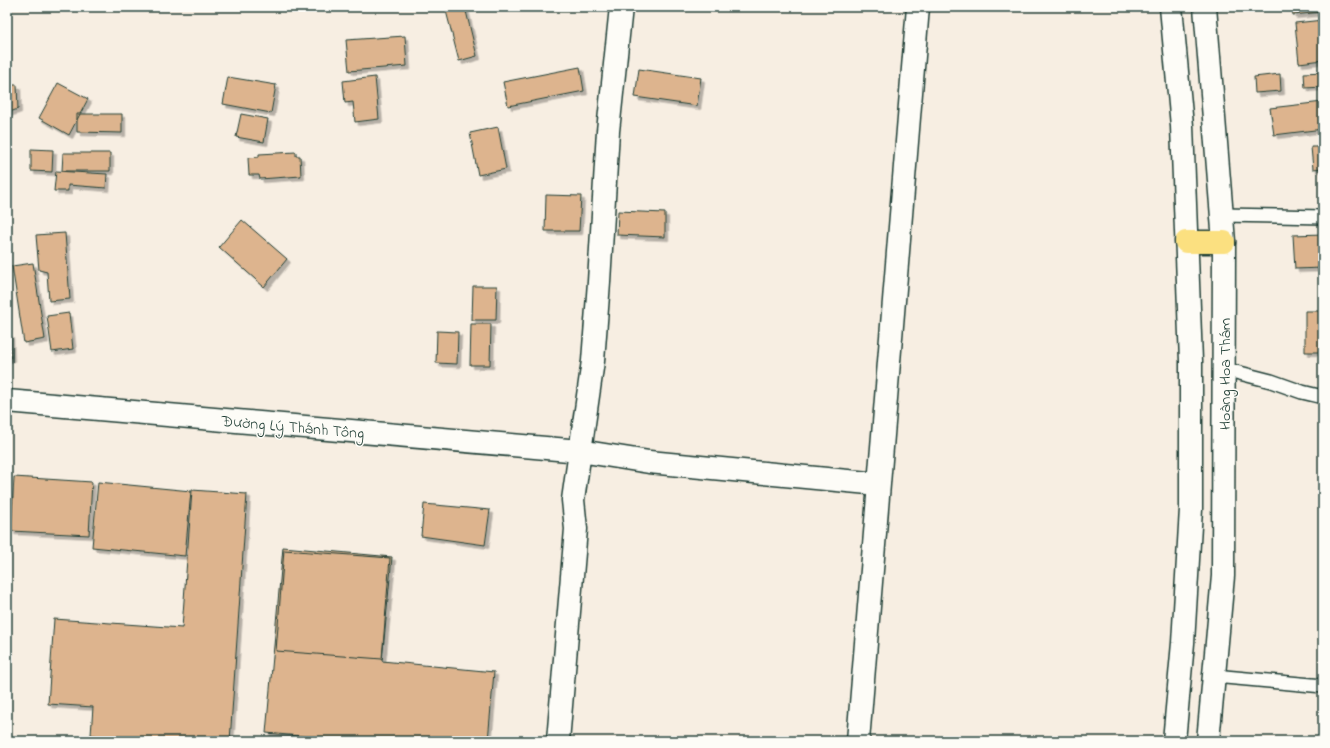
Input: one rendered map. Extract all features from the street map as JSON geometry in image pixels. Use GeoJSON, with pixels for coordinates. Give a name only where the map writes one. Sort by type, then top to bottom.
{"type":"FeatureCollection","features":[{"type":"Feature","properties":{"kind":"main road"},"geometry":{"type":"LineString","coordinates":[[1186,242],[1224,242]]}},
{"type":"Feature","properties":{"kind":"street"},"geometry":{"type":"LineString","coordinates":[[558,741],[576,529],[573,500],[593,361],[608,131],[622,7]]}},
{"type":"Feature","properties":{"kind":"street"},"geometry":{"type":"LineString","coordinates":[[858,741],[918,7]]}},
{"type":"Feature","properties":{"kind":"street","name":"Hoàng Hoa Thám"},"geometry":{"type":"LineString","coordinates":[[1171,7],[1182,126],[1191,360],[1191,509],[1183,643],[1174,741]]}},
{"type":"Feature","properties":{"kind":"street","name":"Hoàng Hoa Thám"},"geometry":{"type":"LineString","coordinates":[[1204,7],[1224,242],[1223,576],[1208,741]]}},
{"type":"Feature","properties":{"kind":"street","name":"Đường Lý Thánh Tông"},"geometry":{"type":"LineString","coordinates":[[7,401],[580,451],[649,462],[879,484]]}},
{"type":"Feature","properties":{"kind":"lane"},"geometry":{"type":"LineString","coordinates":[[1222,215],[1323,217]]}},
{"type":"Feature","properties":{"kind":"lane"},"geometry":{"type":"LineString","coordinates":[[1224,369],[1271,381],[1302,392],[1323,396]]}},
{"type":"Feature","properties":{"kind":"lane"},"geometry":{"type":"LineString","coordinates":[[1214,676],[1323,686]]}},
{"type":"Feature","properties":{"kind":"building"},"geometry":{"type":"Polygon","coordinates":[[[445,7],[465,7],[477,56],[459,61],[445,7]]]}},
{"type":"Feature","properties":{"kind":"building"},"geometry":{"type":"Polygon","coordinates":[[[1292,7],[1323,7],[1323,12],[1293,15],[1292,7]]]}},
{"type":"Feature","properties":{"kind":"building"},"geometry":{"type":"Polygon","coordinates":[[[1323,20],[1323,60],[1299,63],[1295,23],[1323,20]]]}},
{"type":"Feature","properties":{"kind":"building"},"geometry":{"type":"Polygon","coordinates":[[[405,36],[407,66],[349,71],[346,40],[405,36]]]}},
{"type":"Feature","properties":{"kind":"building"},"geometry":{"type":"Polygon","coordinates":[[[580,67],[584,91],[508,106],[503,82],[580,67]]]}},
{"type":"Feature","properties":{"kind":"building"},"geometry":{"type":"Polygon","coordinates":[[[639,69],[701,78],[697,106],[635,97],[639,69]]]}},
{"type":"Feature","properties":{"kind":"building"},"geometry":{"type":"Polygon","coordinates":[[[1323,72],[1323,87],[1305,88],[1304,73],[1323,72]]]}},
{"type":"Feature","properties":{"kind":"building"},"geometry":{"type":"Polygon","coordinates":[[[1280,74],[1281,91],[1255,93],[1254,77],[1280,74]]]}},
{"type":"Feature","properties":{"kind":"building"},"geometry":{"type":"Polygon","coordinates":[[[228,77],[276,85],[271,113],[223,104],[228,77]]]}},
{"type":"Feature","properties":{"kind":"building"},"geometry":{"type":"Polygon","coordinates":[[[375,77],[379,119],[355,122],[353,102],[345,103],[343,81],[375,77]]]}},
{"type":"Feature","properties":{"kind":"building"},"geometry":{"type":"Polygon","coordinates":[[[58,83],[88,99],[69,135],[39,118],[58,83]]]}},
{"type":"Feature","properties":{"kind":"building"},"geometry":{"type":"Polygon","coordinates":[[[7,85],[17,85],[18,109],[7,113],[7,85]]]}},
{"type":"Feature","properties":{"kind":"building"},"geometry":{"type":"Polygon","coordinates":[[[1323,102],[1323,129],[1274,135],[1270,108],[1323,102]]]}},
{"type":"Feature","properties":{"kind":"building"},"geometry":{"type":"Polygon","coordinates":[[[77,114],[122,114],[122,133],[77,132],[77,114]]]}},
{"type":"Feature","properties":{"kind":"building"},"geometry":{"type":"Polygon","coordinates":[[[241,114],[268,119],[264,142],[236,137],[241,114]]]}},
{"type":"Feature","properties":{"kind":"building"},"geometry":{"type":"Polygon","coordinates":[[[498,127],[506,169],[478,175],[470,133],[498,127]]]}},
{"type":"Feature","properties":{"kind":"building"},"geometry":{"type":"Polygon","coordinates":[[[1311,147],[1323,147],[1323,168],[1313,169],[1311,147]]]}},
{"type":"Feature","properties":{"kind":"building"},"geometry":{"type":"Polygon","coordinates":[[[31,149],[53,150],[52,172],[31,171],[31,149]]]}},
{"type":"Feature","properties":{"kind":"building"},"geometry":{"type":"Polygon","coordinates":[[[296,152],[296,156],[300,156],[301,176],[260,179],[259,175],[249,175],[248,158],[259,157],[259,154],[296,152]]]}},
{"type":"Feature","properties":{"kind":"building"},"geometry":{"type":"Polygon","coordinates":[[[63,153],[110,153],[110,171],[62,171],[63,153]]]}},
{"type":"Feature","properties":{"kind":"building"},"geometry":{"type":"Polygon","coordinates":[[[56,171],[107,174],[106,188],[68,185],[68,191],[54,191],[56,171]]]}},
{"type":"Feature","properties":{"kind":"building"},"geometry":{"type":"Polygon","coordinates":[[[546,195],[581,196],[579,231],[545,231],[546,195]]]}},
{"type":"Feature","properties":{"kind":"building"},"geometry":{"type":"Polygon","coordinates":[[[618,211],[665,213],[665,237],[617,235],[618,211]]]}},
{"type":"Feature","properties":{"kind":"building"},"geometry":{"type":"Polygon","coordinates":[[[242,220],[287,259],[264,287],[219,247],[242,220]]]}},
{"type":"Feature","properties":{"kind":"building"},"geometry":{"type":"Polygon","coordinates":[[[65,233],[70,299],[49,301],[47,272],[39,270],[36,235],[65,233]]]}},
{"type":"Feature","properties":{"kind":"building"},"geometry":{"type":"Polygon","coordinates":[[[1323,234],[1323,268],[1295,269],[1293,235],[1323,234]]]}},
{"type":"Feature","properties":{"kind":"building"},"geometry":{"type":"Polygon","coordinates":[[[33,263],[45,339],[24,343],[12,266],[33,263]]]}},
{"type":"Feature","properties":{"kind":"building"},"geometry":{"type":"Polygon","coordinates":[[[473,286],[497,286],[496,320],[472,320],[473,286]]]}},
{"type":"Feature","properties":{"kind":"building"},"geometry":{"type":"Polygon","coordinates":[[[1305,311],[1323,311],[1323,352],[1305,352],[1305,311]]]}},
{"type":"Feature","properties":{"kind":"building"},"geometry":{"type":"Polygon","coordinates":[[[69,313],[73,349],[52,352],[47,316],[69,313]]]}},
{"type":"Feature","properties":{"kind":"building"},"geometry":{"type":"Polygon","coordinates":[[[471,324],[491,324],[490,365],[470,365],[471,324]]]}},
{"type":"Feature","properties":{"kind":"building"},"geometry":{"type":"Polygon","coordinates":[[[437,331],[458,332],[457,364],[436,363],[437,331]]]}},
{"type":"Feature","properties":{"kind":"building"},"geometry":{"type":"Polygon","coordinates":[[[7,334],[10,334],[11,358],[7,359],[7,334]]]}},
{"type":"Feature","properties":{"kind":"building"},"geometry":{"type":"Polygon","coordinates":[[[14,477],[92,482],[89,535],[11,531],[14,477]]]}},
{"type":"Feature","properties":{"kind":"building"},"geometry":{"type":"Polygon","coordinates":[[[98,482],[191,491],[185,556],[92,547],[98,482]]]}},
{"type":"Feature","properties":{"kind":"building"},"geometry":{"type":"Polygon","coordinates":[[[192,490],[247,494],[230,741],[168,741],[91,735],[93,707],[48,704],[54,619],[182,628],[192,490]]]}},
{"type":"Feature","properties":{"kind":"building"},"geometry":{"type":"Polygon","coordinates":[[[424,504],[490,510],[485,545],[421,536],[424,504]]]}},
{"type":"Feature","properties":{"kind":"building"},"geometry":{"type":"Polygon","coordinates":[[[283,547],[392,557],[382,661],[494,672],[488,741],[355,741],[266,733],[283,547]]]}},
{"type":"Feature","properties":{"kind":"building"},"geometry":{"type":"Polygon","coordinates":[[[284,550],[390,558],[382,659],[276,651],[284,550]]]}}]}
